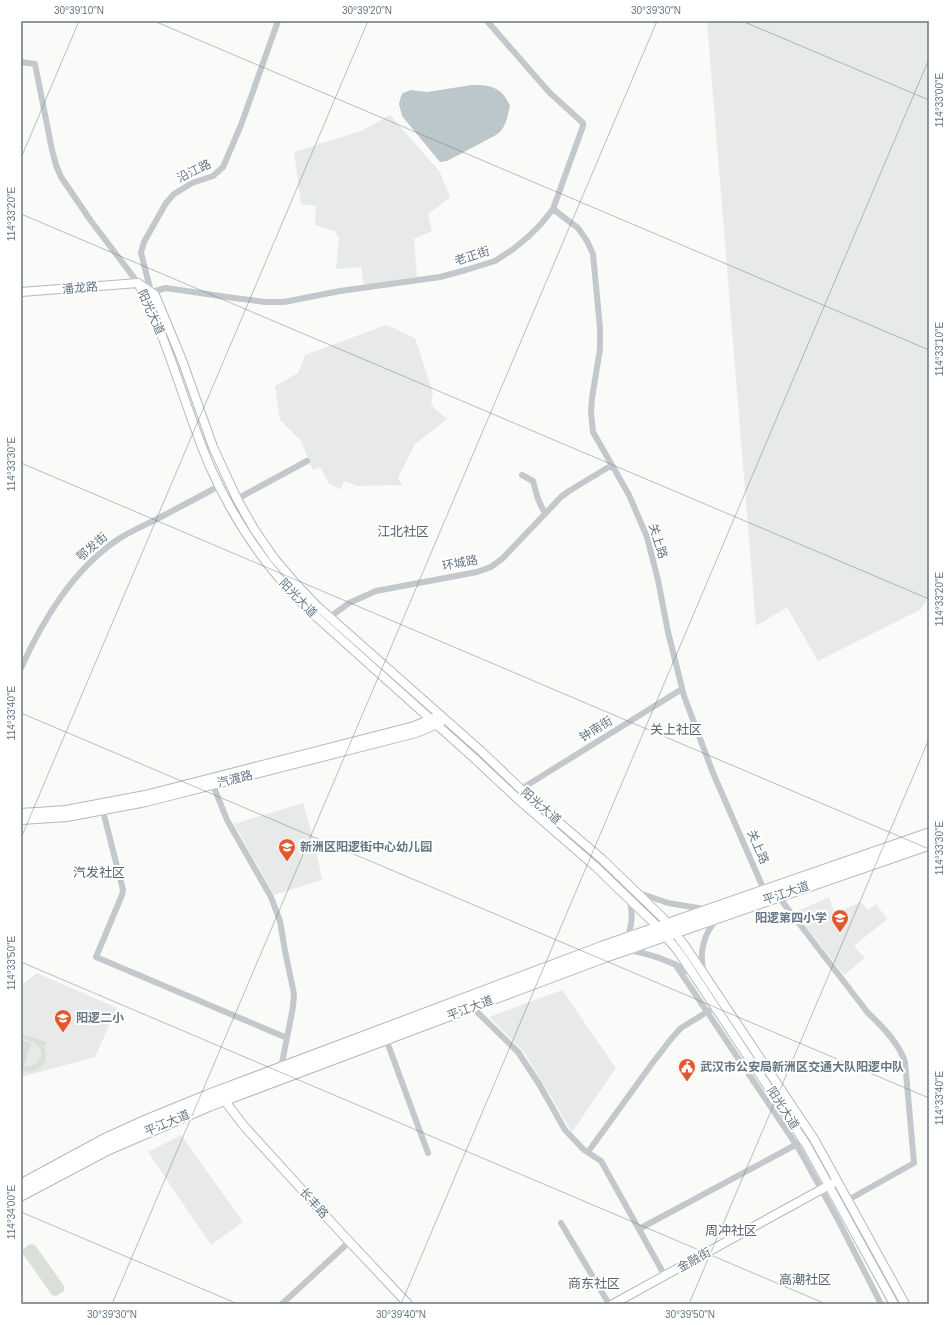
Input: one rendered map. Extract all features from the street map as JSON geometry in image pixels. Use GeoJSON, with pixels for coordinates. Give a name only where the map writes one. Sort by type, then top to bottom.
{"type":"FeatureCollection","features":[{"type":"Feature","properties":{"kind":"highway","name":"平江大道"},"geometry":{"type":"LineString","coordinates":[[21,1185],[104,1140],[207,1096],[667,929],[710,909],[929,834]]}},
{"type":"Feature","properties":{"kind":"highway","name":"平江大道"},"geometry":{"type":"LineString","coordinates":[[667,929],[719,916],[929,844]]}},
{"type":"Feature","properties":{"kind":"highway","name":"平江大道"},"geometry":{"type":"LineString","coordinates":[[21,1196],[108,1149],[160,1126],[224,1100],[472,1007],[626,944]]}},
{"type":"Feature","properties":{"kind":"street","name":"沿江路"},"geometry":{"type":"LineString","coordinates":[[151,292],[141,253],[144,242],[166,203],[174,194],[192,183],[213,176],[223,167],[241,125],[278,21]]}},
{"type":"Feature","properties":{"kind":"street","name":"老正街"},"geometry":{"type":"LineString","coordinates":[[151,292],[166,288],[265,302],[284,302],[340,291],[440,277],[495,261],[504,256],[528,237],[553,209],[583,123],[549,92],[487,21]]}},
{"type":"Feature","properties":{"kind":"street"},"geometry":{"type":"LineString","coordinates":[[21,62],[35,64],[52,150],[61,177],[91,221],[138,283]]}},
{"type":"Feature","properties":{"kind":"street","name":"关上路"},"geometry":{"type":"LineString","coordinates":[[553,209],[578,228],[588,241],[593,254],[600,328],[600,344],[592,398],[593,432],[629,495],[647,537],[658,580],[668,632],[682,688],[693,723],[764,890]]}},
{"type":"Feature","properties":{"kind":"street","name":"阳光大道"},"geometry":{"type":"LineString","coordinates":[[138,283],[155,295],[167,323],[213,447],[236,499],[254,529],[285,571],[306,595],[330,618],[521,789],[603,860],[636,892],[704,974],[814,1139],[905,1304]]}},
{"type":"Feature","properties":{"kind":"street","name":"阳光大道"},"geometry":{"type":"LineString","coordinates":[[138,283],[164,341],[204,451],[219,486],[246,534],[267,563],[289,591],[310,612],[630,899],[667,929],[694,975],[804,1140],[894,1304]]}},
{"type":"Feature","properties":{"kind":"street","name":"潘龙路"},"geometry":{"type":"LineString","coordinates":[[21,292],[138,283]]}},
{"type":"Feature","properties":{"kind":"street"},"geometry":{"type":"LineString","coordinates":[[236,499],[307,461]]}},
{"type":"Feature","properties":{"kind":"street","name":"环城路"},"geometry":{"type":"LineString","coordinates":[[330,618],[349,603],[376,591],[477,572],[491,567],[502,559],[569,491],[612,465]]}},
{"type":"Feature","properties":{"kind":"street"},"geometry":{"type":"LineString","coordinates":[[522,475],[532,481],[545,514]]}},
{"type":"Feature","properties":{"kind":"street","name":"鄂发街"},"geometry":{"type":"LineString","coordinates":[[21,668],[36,638],[54,608],[71,583],[91,561],[127,534],[219,486]]}},
{"type":"Feature","properties":{"kind":"street","name":"钟南街"},"geometry":{"type":"LineString","coordinates":[[521,789],[682,688]]}},
{"type":"Feature","properties":{"kind":"street","name":"汽渡路"},"geometry":{"type":"LineString","coordinates":[[21,813],[66,810],[145,795],[433,722],[443,718]]}},
{"type":"Feature","properties":{"kind":"street","name":"汽渡路"},"geometry":{"type":"LineString","coordinates":[[21,820],[67,817],[152,801],[416,733],[433,722]]}},
{"type":"Feature","properties":{"kind":"street"},"geometry":{"type":"LineString","coordinates":[[213,785],[227,820],[271,897],[278,913],[294,994],[281,1068]]}},
{"type":"Feature","properties":{"kind":"street"},"geometry":{"type":"LineString","coordinates":[[103,811],[123,890],[122,896],[96,957],[287,1038]]}},
{"type":"Feature","properties":{"kind":"street"},"geometry":{"type":"LineString","coordinates":[[636,892],[668,903],[689,908],[710,909]]}},
{"type":"Feature","properties":{"kind":"street"},"geometry":{"type":"LineString","coordinates":[[778,896],[868,1013],[899,1049],[905,1062],[914,1163],[848,1200]]}},
{"type":"Feature","properties":{"kind":"street"},"geometry":{"type":"LineString","coordinates":[[630,899],[632,919],[626,944],[647,954],[675,964],[694,975]]}},
{"type":"Feature","properties":{"kind":"street"},"geometry":{"type":"LineString","coordinates":[[704,974],[702,962],[703,944],[711,926],[719,916]]}},
{"type":"Feature","properties":{"kind":"street"},"geometry":{"type":"LineString","coordinates":[[675,964],[796,1145],[821,1189],[881,1304]]}},
{"type":"Feature","properties":{"kind":"street"},"geometry":{"type":"LineString","coordinates":[[472,1007],[518,1052],[539,1084],[565,1130],[588,1152],[601,1161],[665,1276]]}},
{"type":"Feature","properties":{"kind":"street"},"geometry":{"type":"LineString","coordinates":[[588,1152],[671,1039],[681,1028],[715,1007]]}},
{"type":"Feature","properties":{"kind":"street"},"geometry":{"type":"LineString","coordinates":[[386,1039],[428,1152]]}},
{"type":"Feature","properties":{"kind":"street","name":"长丰路"},"geometry":{"type":"LineString","coordinates":[[224,1100],[244,1126],[349,1242],[408,1304]]}},
{"type":"Feature","properties":{"kind":"street"},"geometry":{"type":"LineString","coordinates":[[639,1229],[804,1140]]}},
{"type":"Feature","properties":{"kind":"street","name":"金融街"},"geometry":{"type":"LineString","coordinates":[[613,1304],[837,1180]]}},
{"type":"Feature","properties":{"kind":"street"},"geometry":{"type":"LineString","coordinates":[[561,1223],[610,1304]]}},
{"type":"Feature","properties":{"kind":"street"},"geometry":{"type":"LineString","coordinates":[[282,1304],[349,1242]]}},
{"type":"Feature","properties":{"kind":"shaded area"},"geometry":{"type":"Polygon","coordinates":[[[707,21],[929,21],[929,596],[921,609],[818,661],[787,607],[756,626],[707,21]]]}},
{"type":"Feature","properties":{"kind":"shaded area"},"geometry":{"type":"Polygon","coordinates":[[[472,85],[495,88],[503,95],[510,106],[506,122],[496,135],[447,161],[440,162],[402,116],[399,104],[401,96],[403,93],[411,90],[427,92],[472,85]]]}},
{"type":"Feature","properties":{"kind":"shaded area"},"geometry":{"type":"Polygon","coordinates":[[[390,115],[440,172],[450,198],[428,214],[432,231],[414,239],[417,277],[364,285],[361,267],[336,269],[339,238],[335,231],[315,225],[316,206],[301,204],[294,152],[361,131],[390,115]]]}},
{"type":"Feature","properties":{"kind":"shaded area"},"geometry":{"type":"Polygon","coordinates":[[[386,325],[415,338],[433,393],[431,403],[434,408],[447,419],[415,444],[398,478],[403,485],[358,486],[344,481],[341,489],[329,484],[320,467],[313,470],[301,441],[280,420],[275,386],[298,373],[305,355],[386,325]]]}},
{"type":"Feature","properties":{"kind":"shaded area","name":"新洲区阳逻街中心幼儿园"},"geometry":{"type":"Polygon","coordinates":[[[303,803],[315,845],[322,880],[274,895],[234,824],[303,803]]]}},
{"type":"Feature","properties":{"kind":"shaded area","name":"阳逻第四小学"},"geometry":{"type":"Polygon","coordinates":[[[829,897],[835,913],[861,902],[868,910],[876,904],[887,919],[854,946],[865,958],[844,975],[795,913],[829,897]]]}},
{"type":"Feature","properties":{"kind":"shaded area","name":"阳逻二小"},"geometry":{"type":"Polygon","coordinates":[[[37,973],[117,1008],[95,1057],[21,1077],[21,985],[37,973]]]}},
{"type":"Feature","properties":{"kind":"shaded area"},"geometry":{"type":"Polygon","coordinates":[[[562,990],[616,1068],[572,1132],[524,1052],[489,1017],[562,990]]]}},
{"type":"Feature","properties":{"kind":"shaded area"},"geometry":{"type":"Polygon","coordinates":[[[21,1034],[47,1042],[45,1046],[43,1045],[46,1057],[42,1066],[38,1069],[33,1071],[21,1070],[21,1040],[31,1043],[24,1066],[37,1063],[41,1056],[41,1052],[36,1044],[21,1038],[21,1034]]]}},
{"type":"Feature","properties":{"kind":"shaded area"},"geometry":{"type":"Polygon","coordinates":[[[181,1135],[243,1222],[211,1245],[148,1152],[181,1135]]]}},
{"type":"Feature","properties":{"kind":"shaded area"},"geometry":{"type":"Polygon","coordinates":[[[30,1244],[35,1245],[64,1286],[64,1291],[56,1296],[52,1295],[23,1254],[23,1249],[30,1244]]]}},
{"type":"Feature","properties":{"kind":"place","name":"新洲区阳逻街中心幼儿园"},"geometry":{"type":"Point","coordinates":[287,862]}},
{"type":"Feature","properties":{"kind":"place","name":"阳逻第四小学"},"geometry":{"type":"Point","coordinates":[840,933]}},
{"type":"Feature","properties":{"kind":"place","name":"阳逻二小"},"geometry":{"type":"Point","coordinates":[63,1033]}},
{"type":"Feature","properties":{"kind":"place","name":"武汉市公安局新洲区交通大队阳逻中队"},"geometry":{"type":"Point","coordinates":[687,1082]}},
{"type":"Feature","properties":{"kind":"district","name":"江北社区"},"geometry":{"type":"Point","coordinates":[403,531]}},
{"type":"Feature","properties":{"kind":"district","name":"关上社区"},"geometry":{"type":"Point","coordinates":[676,729]}},
{"type":"Feature","properties":{"kind":"district","name":"汽发社区"},"geometry":{"type":"Point","coordinates":[99,872]}},
{"type":"Feature","properties":{"kind":"district","name":"周冲社区"},"geometry":{"type":"Point","coordinates":[731,1230]}},
{"type":"Feature","properties":{"kind":"district","name":"高潮社区"},"geometry":{"type":"Point","coordinates":[805,1279]}},
{"type":"Feature","properties":{"kind":"district","name":"商东社区"},"geometry":{"type":"Point","coordinates":[594,1283]}}]}
